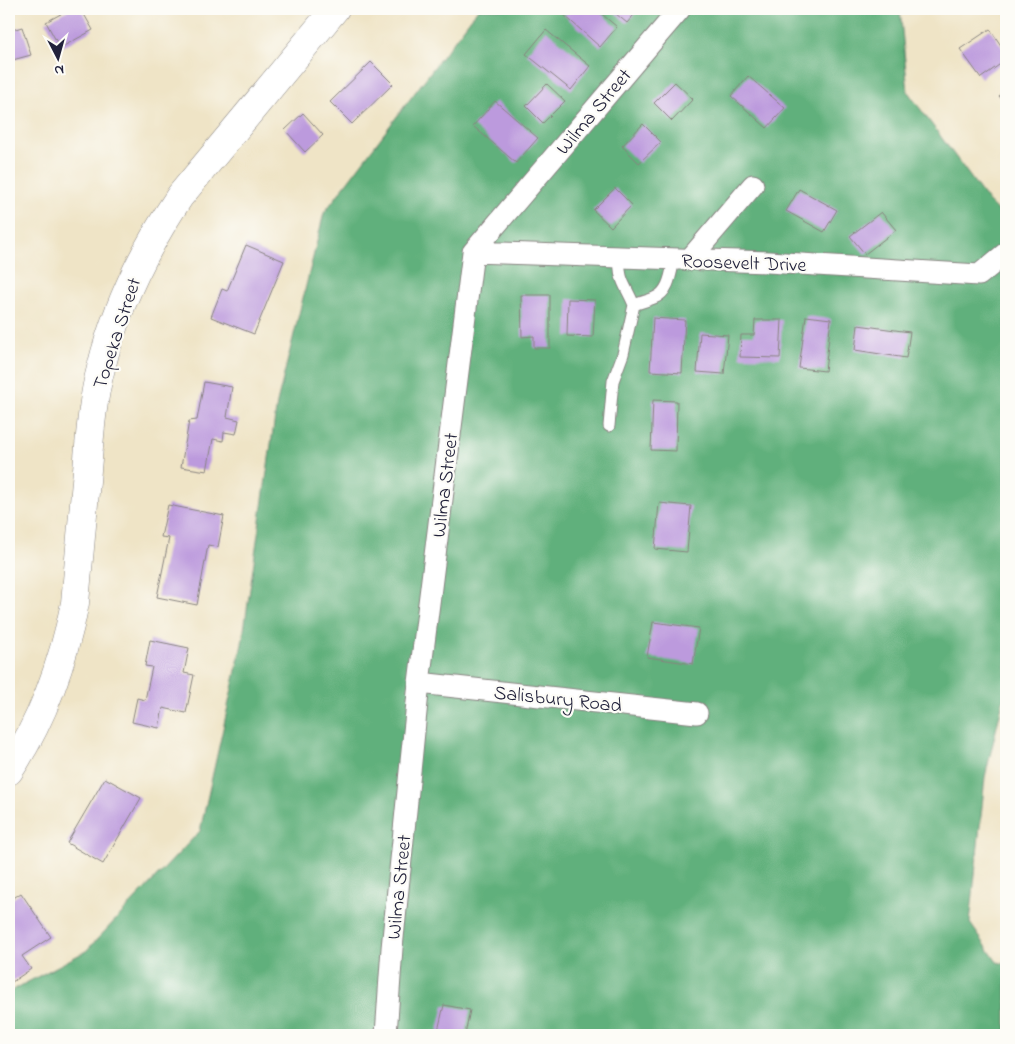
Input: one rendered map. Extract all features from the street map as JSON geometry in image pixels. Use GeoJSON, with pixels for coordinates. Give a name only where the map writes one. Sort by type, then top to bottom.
{"type":"FeatureCollection","features":[{"type":"Feature","properties":{"kind":"street","name":"Topeka Street"},"geometry":{"type":"LineString","coordinates":[[9,771],[20,755],[38,719],[54,681],[70,629],[75,603],[92,408],[100,368],[117,316],[138,266],[164,218],[180,196],[335,9]]}},
{"type":"Feature","properties":{"kind":"street","name":"Wilma Street"},"geometry":{"type":"LineString","coordinates":[[386,1035],[392,948],[419,683],[473,252],[680,9]]}},
{"type":"Feature","properties":{"kind":"street"},"geometry":{"type":"LineString","coordinates":[[681,259],[753,185]]}},
{"type":"Feature","properties":{"kind":"street","name":"Roosevelt Drive"},"geometry":{"type":"LineString","coordinates":[[473,252],[768,262],[979,275],[1006,253]]}},
{"type":"Feature","properties":{"kind":"street","name":"Salisbury Road"},"geometry":{"type":"LineString","coordinates":[[419,683],[697,713]]}},
{"type":"Feature","properties":{"kind":"lane"},"geometry":{"type":"LineString","coordinates":[[609,426],[613,381],[623,354],[634,305],[622,283],[619,271],[620,257]]}},
{"type":"Feature","properties":{"kind":"lane"},"geometry":{"type":"LineString","coordinates":[[634,305],[656,298],[666,289],[681,259]]}},
{"type":"Feature","properties":{"kind":"green space"},"geometry":{"type":"Polygon","coordinates":[[[478,9],[900,9],[908,92],[988,201],[1006,219],[1006,688],[985,777],[970,923],[997,962],[1006,964],[1006,1035],[9,1035],[9,992],[86,951],[200,831],[242,644],[277,403],[324,213],[478,9]]]}},
{"type":"Feature","properties":{"kind":"building"},"geometry":{"type":"Polygon","coordinates":[[[70,9],[81,9],[93,30],[60,48],[46,22],[70,9]]]}},
{"type":"Feature","properties":{"kind":"building"},"geometry":{"type":"Polygon","coordinates":[[[570,9],[596,9],[617,27],[600,47],[564,15],[570,9]]]}},
{"type":"Feature","properties":{"kind":"building"},"geometry":{"type":"Polygon","coordinates":[[[610,9],[639,9],[627,23],[610,9]]]}},
{"type":"Feature","properties":{"kind":"building"},"geometry":{"type":"Polygon","coordinates":[[[22,27],[31,55],[9,61],[9,31],[22,27]]]}},
{"type":"Feature","properties":{"kind":"building"},"geometry":{"type":"Polygon","coordinates":[[[990,29],[1006,53],[1006,60],[981,78],[960,49],[990,29]]]}},
{"type":"Feature","properties":{"kind":"building"},"geometry":{"type":"Polygon","coordinates":[[[546,30],[590,66],[571,90],[526,54],[546,30]]]}},
{"type":"Feature","properties":{"kind":"building"},"geometry":{"type":"Polygon","coordinates":[[[371,62],[393,84],[352,124],[330,102],[371,62]]]}},
{"type":"Feature","properties":{"kind":"building"},"geometry":{"type":"Polygon","coordinates":[[[748,76],[785,108],[767,128],[731,96],[748,76]]]}},
{"type":"Feature","properties":{"kind":"building"},"geometry":{"type":"Polygon","coordinates":[[[675,82],[693,99],[672,121],[654,103],[675,82]]]}},
{"type":"Feature","properties":{"kind":"building"},"geometry":{"type":"Polygon","coordinates":[[[547,84],[565,101],[543,123],[526,106],[547,84]]]}},
{"type":"Feature","properties":{"kind":"building"},"geometry":{"type":"Polygon","coordinates":[[[1006,90],[1006,104],[999,96],[1006,90]]]}},
{"type":"Feature","properties":{"kind":"building"},"geometry":{"type":"Polygon","coordinates":[[[495,101],[538,138],[516,163],[473,126],[495,101]]]}},
{"type":"Feature","properties":{"kind":"building"},"geometry":{"type":"Polygon","coordinates":[[[303,113],[323,135],[305,152],[285,130],[303,113]]]}},
{"type":"Feature","properties":{"kind":"building"},"geometry":{"type":"Polygon","coordinates":[[[643,124],[661,142],[639,163],[622,146],[643,124]]]}},
{"type":"Feature","properties":{"kind":"building"},"geometry":{"type":"Polygon","coordinates":[[[615,188],[632,205],[611,227],[593,210],[615,188]]]}},
{"type":"Feature","properties":{"kind":"building"},"geometry":{"type":"Polygon","coordinates":[[[799,189],[837,210],[824,232],[786,211],[799,189]]]}},
{"type":"Feature","properties":{"kind":"building"},"geometry":{"type":"Polygon","coordinates":[[[881,212],[896,230],[865,254],[850,236],[881,212]]]}},
{"type":"Feature","properties":{"kind":"building"},"geometry":{"type":"Polygon","coordinates":[[[246,245],[284,261],[254,334],[211,317],[222,289],[227,291],[246,245]]]}},
{"type":"Feature","properties":{"kind":"building"},"geometry":{"type":"Polygon","coordinates":[[[521,295],[550,295],[550,348],[534,348],[534,336],[522,337],[521,295]]]}},
{"type":"Feature","properties":{"kind":"building"},"geometry":{"type":"Polygon","coordinates":[[[568,299],[595,300],[593,337],[567,336],[568,299]]]}},
{"type":"Feature","properties":{"kind":"building"},"geometry":{"type":"Polygon","coordinates":[[[806,316],[831,319],[825,371],[799,368],[806,316]]]}},
{"type":"Feature","properties":{"kind":"building"},"geometry":{"type":"Polygon","coordinates":[[[653,318],[685,320],[682,373],[650,371],[653,318]]]}},
{"type":"Feature","properties":{"kind":"building"},"geometry":{"type":"Polygon","coordinates":[[[755,320],[782,320],[780,358],[740,357],[741,335],[754,335],[755,320]]]}},
{"type":"Feature","properties":{"kind":"building"},"geometry":{"type":"Polygon","coordinates":[[[858,325],[910,332],[906,358],[855,350],[858,325]]]}},
{"type":"Feature","properties":{"kind":"building"},"geometry":{"type":"Polygon","coordinates":[[[700,333],[728,335],[724,374],[697,372],[700,333]]]}},
{"type":"Feature","properties":{"kind":"building"},"geometry":{"type":"Polygon","coordinates":[[[204,382],[232,387],[227,417],[239,420],[236,434],[224,432],[223,441],[213,439],[207,471],[181,467],[189,421],[197,420],[204,382]]]}},
{"type":"Feature","properties":{"kind":"building"},"geometry":{"type":"Polygon","coordinates":[[[653,400],[677,401],[676,451],[651,450],[653,400]]]}},
{"type":"Feature","properties":{"kind":"building"},"geometry":{"type":"Polygon","coordinates":[[[659,503],[691,506],[687,552],[655,549],[659,503]]]}},
{"type":"Feature","properties":{"kind":"building"},"geometry":{"type":"Polygon","coordinates":[[[168,505],[224,516],[218,547],[208,545],[197,605],[157,597],[169,538],[161,537],[168,505]]]}},
{"type":"Feature","properties":{"kind":"building"},"geometry":{"type":"Polygon","coordinates":[[[653,622],[699,628],[693,664],[647,657],[653,622]]]}},
{"type":"Feature","properties":{"kind":"building"},"geometry":{"type":"Polygon","coordinates":[[[150,640],[189,648],[184,673],[194,675],[186,713],[163,708],[159,728],[132,722],[137,698],[145,700],[152,667],[145,666],[150,640]]]}},
{"type":"Feature","properties":{"kind":"building"},"geometry":{"type":"Polygon","coordinates":[[[105,778],[141,798],[103,864],[67,843],[105,778]]]}},
{"type":"Feature","properties":{"kind":"building"},"geometry":{"type":"Polygon","coordinates":[[[21,893],[51,937],[22,956],[31,969],[9,984],[9,901],[21,893]]]}},
{"type":"Feature","properties":{"kind":"building"},"geometry":{"type":"Polygon","coordinates":[[[444,1005],[470,1010],[465,1035],[437,1035],[444,1005]]]}}]}
